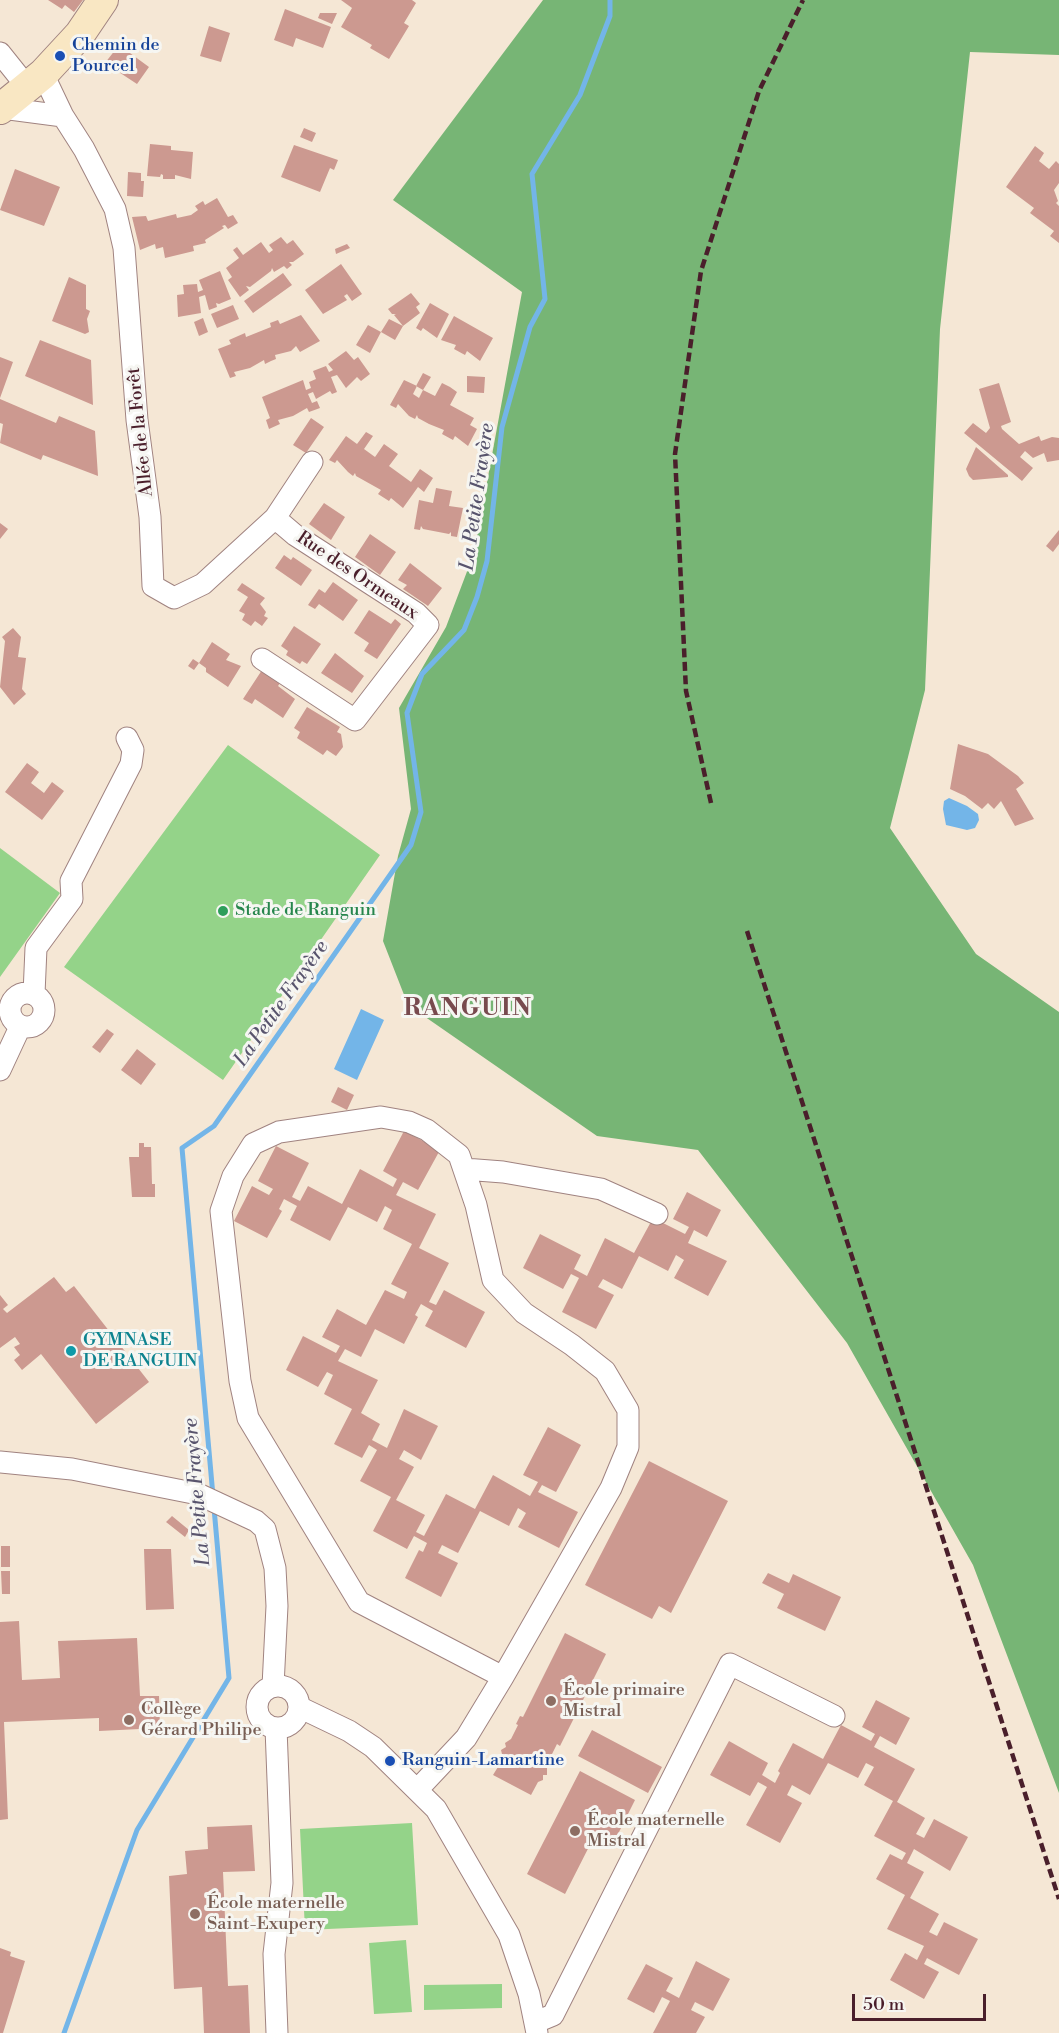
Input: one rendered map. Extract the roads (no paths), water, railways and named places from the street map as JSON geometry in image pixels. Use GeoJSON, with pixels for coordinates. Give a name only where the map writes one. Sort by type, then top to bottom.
{"type":"FeatureCollection","features":[{"type":"Feature","properties":{"kind":"main road"},"geometry":{"type":"LineString","coordinates":[[1,109],[36,81],[80,34],[103,0]]}},
{"type":"Feature","properties":{"kind":"street","name":"Allée de la Forêt"},"geometry":{"type":"LineString","coordinates":[[0,53],[36,81],[63,116],[84,149],[115,209],[124,248],[137,420],[150,516],[153,586],[174,598],[203,585],[275,518],[312,462]]}},
{"type":"Feature","properties":{"kind":"street"},"geometry":{"type":"LineString","coordinates":[[1,109],[63,116]]}},
{"type":"Feature","properties":{"kind":"street","name":"Rue des Ormeaux"},"geometry":{"type":"LineString","coordinates":[[261,659],[355,720],[428,625],[416,613],[295,535],[275,518]]}},
{"type":"Feature","properties":{"kind":"street"},"geometry":{"type":"LineString","coordinates":[[0,1070],[20,1027],[10,1015],[11,1003],[23,993],[34,994],[36,948],[72,899],[70,881],[131,764],[133,750],[127,738]]}},
{"type":"Feature","properties":{"kind":"street"},"geometry":{"type":"LineString","coordinates":[[418,1789],[466,1738],[503,1677],[611,1488],[628,1447],[628,1410],[605,1371],[572,1345],[524,1313],[493,1280],[476,1206],[459,1155],[427,1130],[409,1122],[381,1118],[324,1124],[279,1132],[253,1144],[233,1176],[221,1210],[240,1382],[248,1418],[359,1602],[503,1677]]}},
{"type":"Feature","properties":{"kind":"street"},"geometry":{"type":"LineString","coordinates":[[464,1169],[503,1172],[601,1189],[657,1214]]}},
{"type":"Feature","properties":{"kind":"street"},"geometry":{"type":"LineString","coordinates":[[0,1462],[72,1469],[198,1494],[232,1508],[265,1529],[275,1568],[277,1606],[273,1686]]}},
{"type":"Feature","properties":{"kind":"street"},"geometry":{"type":"LineString","coordinates":[[299,1707],[294,1720],[283,1728],[263,1723],[256,1711],[256,1704],[262,1692],[273,1686],[291,1690],[299,1707],[350,1731],[374,1747],[436,1809],[509,1935],[537,2028],[554,2015],[730,1664],[834,1716]]}},
{"type":"Feature","properties":{"kind":"street"},"geometry":{"type":"LineString","coordinates":[[276,1728],[282,1883],[274,1954],[277,2033]]}},
{"type":"Feature","properties":{"kind":"water"},"geometry":{"type":"Polygon","coordinates":[[[949,798],[978,814],[979,820],[975,828],[967,830],[946,825],[943,809],[944,801],[949,798]]]}},
{"type":"Feature","properties":{"kind":"water"},"geometry":{"type":"Polygon","coordinates":[[[361,1009],[384,1020],[357,1080],[334,1069],[361,1009]]]}},
{"type":"Feature","properties":{"kind":"waterway","name":"La Petite Frayère"},"geometry":{"type":"LineString","coordinates":[[213,1496],[182,1148],[214,1126],[411,845],[421,812],[407,713],[422,674],[464,630],[477,597],[487,561],[502,427],[530,327],[545,299],[532,174],[580,95],[610,16],[610,0]]}},
{"type":"Feature","properties":{"kind":"waterway","name":"La Petite Frayère"},"geometry":{"type":"LineString","coordinates":[[64,2033],[137,1830],[229,1678],[214,1508]]}},
{"type":"Feature","properties":{"kind":"railway"},"geometry":{"type":"LineString","coordinates":[[711,803],[686,691],[675,454],[701,271],[759,91],[803,0]]}},
{"type":"Feature","properties":{"kind":"railway"},"geometry":{"type":"LineString","coordinates":[[747,931],[1059,1899]]}},
{"type":"Feature","properties":{"kind":"place","name":"Chemin de Pourcel"},"geometry":{"type":"Point","coordinates":[60,56]}},
{"type":"Feature","properties":{"kind":"place","name":"Stade de Ranguin"},"geometry":{"type":"Point","coordinates":[223,911]}},
{"type":"Feature","properties":{"kind":"place","name":"GYMNASE DE RANGUIN"},"geometry":{"type":"Point","coordinates":[71,1351]}},
{"type":"Feature","properties":{"kind":"place","name":"École primaire Mistral"},"geometry":{"type":"Point","coordinates":[551,1701]}},
{"type":"Feature","properties":{"kind":"place","name":"Collège Gérard Philipe"},"geometry":{"type":"Point","coordinates":[129,1720]}},
{"type":"Feature","properties":{"kind":"place","name":"Ranguin-Lamartine"},"geometry":{"type":"Point","coordinates":[390,1761]}},
{"type":"Feature","properties":{"kind":"place","name":"École maternelle Mistral"},"geometry":{"type":"Point","coordinates":[575,1831]}},
{"type":"Feature","properties":{"kind":"place","name":"École maternelle Saint-Exupery"},"geometry":{"type":"Point","coordinates":[195,1914]}},
{"type":"Feature","properties":{"kind":"district","name":"RANGUIN"},"geometry":{"type":"Point","coordinates":[468,1009]}}]}
